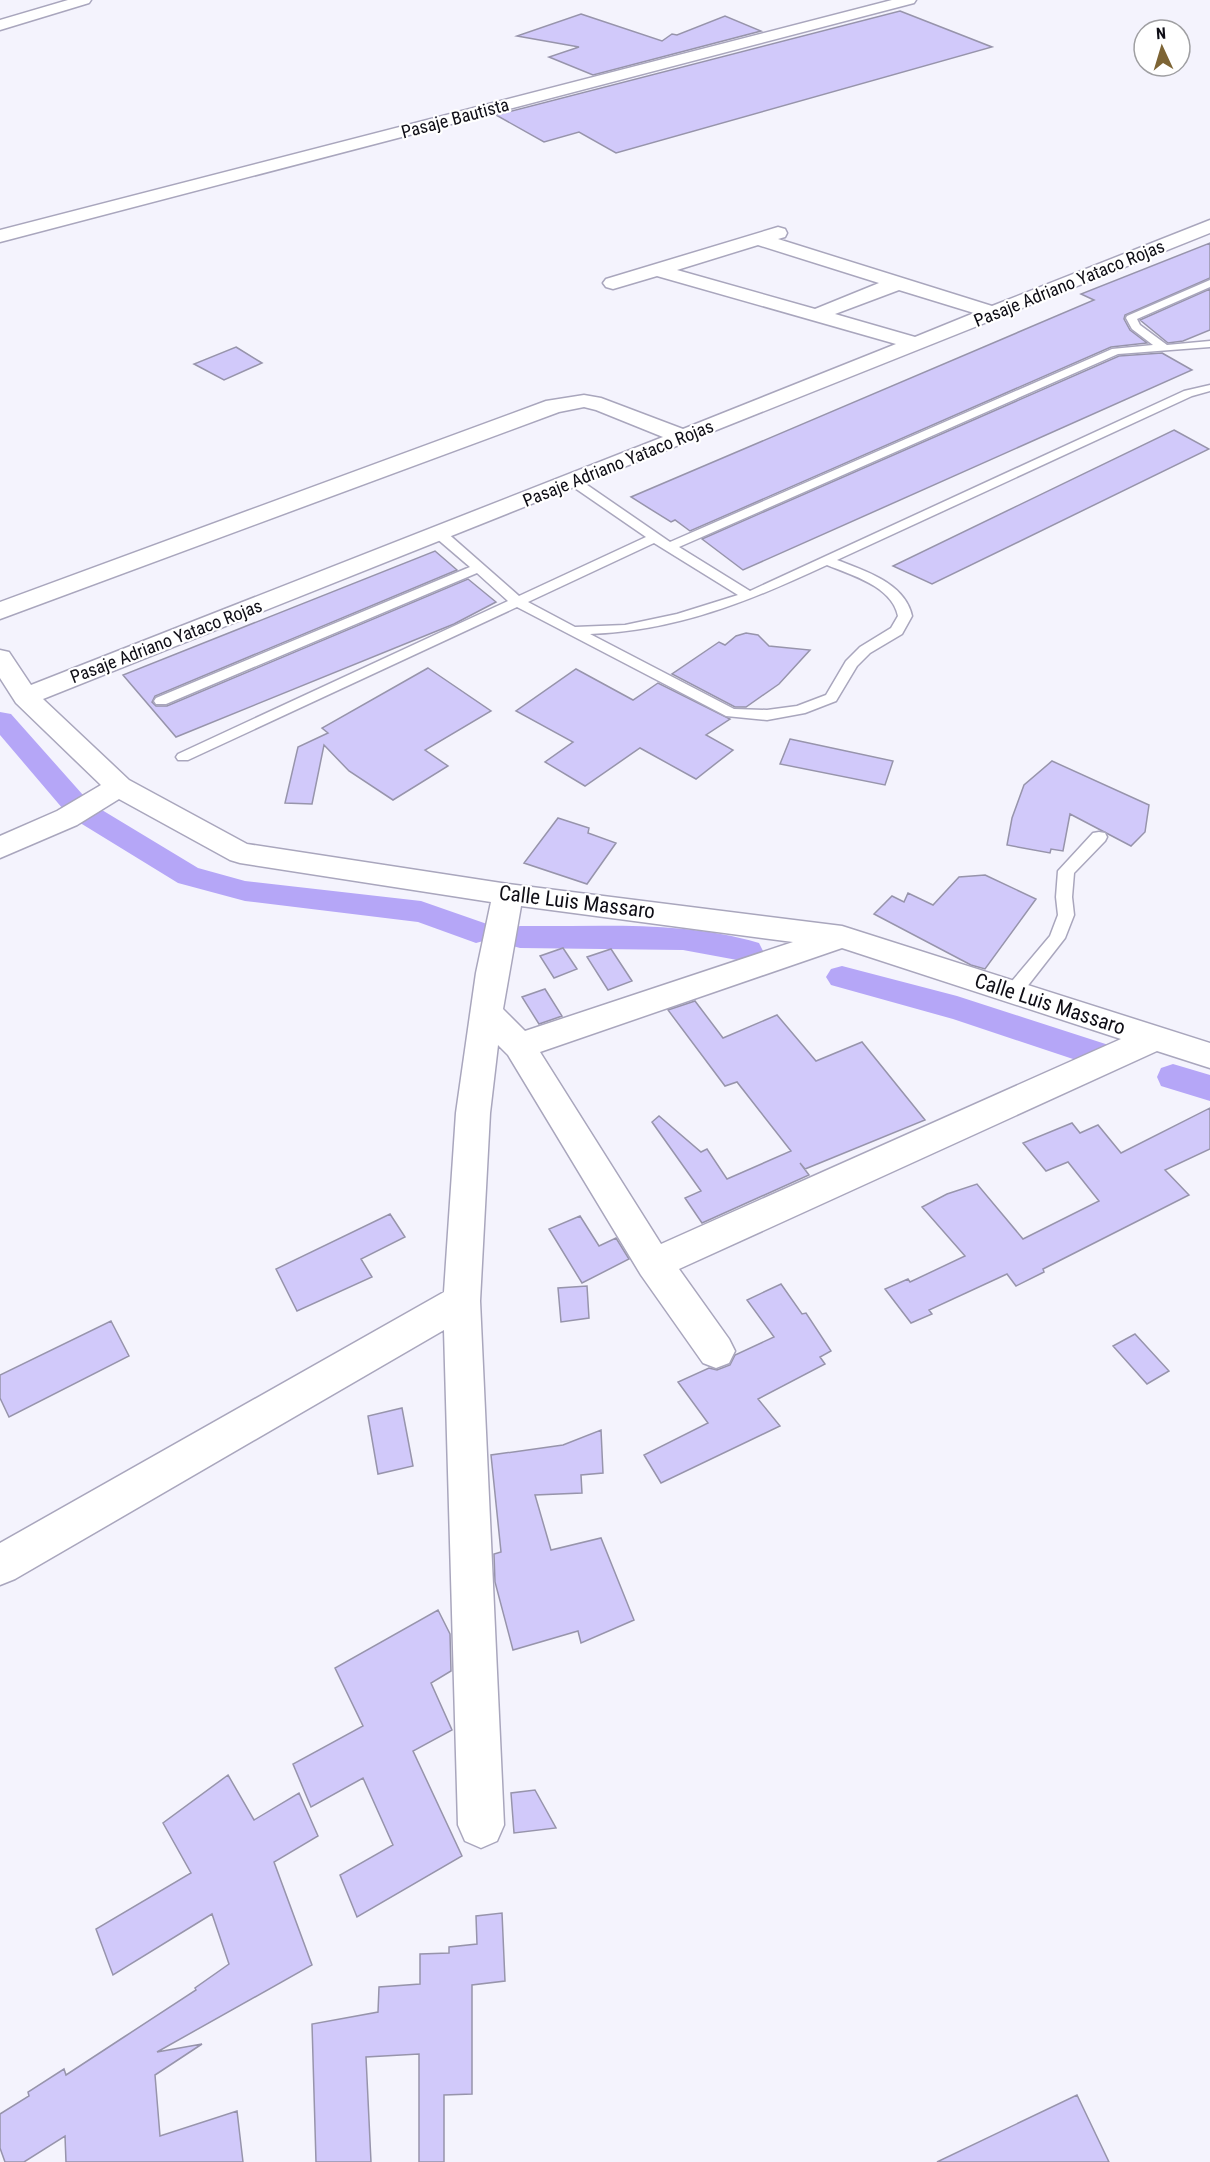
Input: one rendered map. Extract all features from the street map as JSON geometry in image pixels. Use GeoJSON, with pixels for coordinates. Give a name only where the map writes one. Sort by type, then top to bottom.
{"type":"FeatureCollection","features":[{"type":"Feature","properties":{"kind":"street"},"geometry":{"type":"LineString","coordinates":[[0,25],[84,0]]}},
{"type":"Feature","properties":{"kind":"street","name":"Pasaje Bautista"},"geometry":{"type":"LineString","coordinates":[[0,236],[909,0]]}},
{"type":"Feature","properties":{"kind":"street","name":"Pasaje Adriano Yataco Rojas"},"geometry":{"type":"LineString","coordinates":[[25,697],[440,534],[1210,226]]}},
{"type":"Feature","properties":{"kind":"street"},"geometry":{"type":"LineString","coordinates":[[613,283],[795,228]]}},
{"type":"Feature","properties":{"kind":"street"},"geometry":{"type":"LineString","coordinates":[[758,239],[993,313]]}},
{"type":"Feature","properties":{"kind":"street"},"geometry":{"type":"LineString","coordinates":[[657,270],[917,344]]}},
{"type":"Feature","properties":{"kind":"street"},"geometry":{"type":"LineString","coordinates":[[816,315],[898,283]]}},
{"type":"Feature","properties":{"kind":"street"},"geometry":{"type":"LineString","coordinates":[[0,611],[554,406],[584,401],[601,404],[683,437]]}},
{"type":"Feature","properties":{"kind":"street","name":"Calle Luis Massaro"},"geometry":{"type":"LineString","coordinates":[[0,658],[25,697],[119,787],[240,853],[508,894],[842,937],[1210,1056]]}},
{"type":"Feature","properties":{"kind":"street"},"geometry":{"type":"LineString","coordinates":[[0,848],[67,818],[119,787]]}},
{"type":"Feature","properties":{"kind":"street"},"geometry":{"type":"LineString","coordinates":[[0,826],[67,818]]}},
{"type":"Feature","properties":{"kind":"street"},"geometry":{"type":"LineString","coordinates":[[481,1825],[462,1301],[473,1113],[492,973],[508,894]]}},
{"type":"Feature","properties":{"kind":"street"},"geometry":{"type":"LineString","coordinates":[[519,1046],[842,937]]}},
{"type":"Feature","properties":{"kind":"street"},"geometry":{"type":"LineString","coordinates":[[488,1013],[519,1046],[654,1264],[716,1352]]}},
{"type":"Feature","properties":{"kind":"street"},"geometry":{"type":"LineString","coordinates":[[654,1264],[1155,1038]]}},
{"type":"Feature","properties":{"kind":"street"},"geometry":{"type":"LineString","coordinates":[[0,1565],[462,1301]]}},
{"type":"Feature","properties":{"kind":"lane"},"geometry":{"type":"LineString","coordinates":[[1166,349],[1136,327],[1131,318],[1210,283]]}},
{"type":"Feature","properties":{"kind":"lane"},"geometry":{"type":"LineString","coordinates":[[669,547],[1116,351],[1210,344]]}},
{"type":"Feature","properties":{"kind":"lane"},"geometry":{"type":"LineString","coordinates":[[573,631],[625,629],[680,618],[749,596],[1188,393],[1210,388]]}},
{"type":"Feature","properties":{"kind":"lane"},"geometry":{"type":"LineString","coordinates":[[573,481],[654,538],[749,596]]}},
{"type":"Feature","properties":{"kind":"lane"},"geometry":{"type":"LineString","coordinates":[[440,534],[518,602],[730,713],[767,715],[800,710],[831,698],[851,664],[865,650],[897,631],[905,615],[901,602],[888,590],[828,561]]}},
{"type":"Feature","properties":{"kind":"lane"},"geometry":{"type":"LineString","coordinates":[[183,757],[654,538]]}},
{"type":"Feature","properties":{"kind":"lane"},"geometry":{"type":"LineString","coordinates":[[161,701],[479,568]]}},
{"type":"Feature","properties":{"kind":"lane"},"geometry":{"type":"LineString","coordinates":[[1013,992],[1057,938],[1066,915],[1064,897],[1066,871],[1099,837]]}},
{"type":"Feature","properties":{"kind":"building"},"geometry":{"type":"Polygon","coordinates":[[[900,11],[992,47],[616,153],[579,132],[544,142],[496,115],[900,11]]]}},
{"type":"Feature","properties":{"kind":"building"},"geometry":{"type":"Polygon","coordinates":[[[581,14],[662,41],[672,34],[677,35],[725,16],[761,31],[593,75],[549,57],[579,47],[517,36],[581,14]]]}},
{"type":"Feature","properties":{"kind":"building"},"geometry":{"type":"Polygon","coordinates":[[[1210,243],[1210,278],[1125,315],[1124,319],[1130,330],[1147,343],[1111,347],[690,531],[675,520],[671,522],[631,497],[1094,300],[1081,294],[1210,243]]]}},
{"type":"Feature","properties":{"kind":"building"},"geometry":{"type":"Polygon","coordinates":[[[1210,289],[1210,330],[1183,341],[1168,343],[1140,320],[1210,289]]]}},
{"type":"Feature","properties":{"kind":"building"},"geometry":{"type":"Polygon","coordinates":[[[236,347],[262,363],[224,380],[194,364],[236,347]]]}},
{"type":"Feature","properties":{"kind":"building"},"geometry":{"type":"Polygon","coordinates":[[[1162,353],[1192,370],[743,570],[702,539],[1119,356],[1162,353]]]}},
{"type":"Feature","properties":{"kind":"building"},"geometry":{"type":"Polygon","coordinates":[[[1174,430],[1209,449],[932,584],[893,566],[1174,430]]]}},
{"type":"Feature","properties":{"kind":"building"},"geometry":{"type":"Polygon","coordinates":[[[435,551],[457,570],[155,696],[152,702],[156,706],[167,706],[468,579],[496,602],[454,624],[176,737],[123,675],[435,551]]]}},
{"type":"Feature","properties":{"kind":"building"},"geometry":{"type":"Polygon","coordinates":[[[746,633],[758,635],[769,646],[810,650],[779,684],[746,707],[735,707],[672,674],[719,642],[725,645],[736,636],[746,633]]]}},
{"type":"Feature","properties":{"kind":"building"},"geometry":{"type":"Polygon","coordinates":[[[428,668],[491,711],[425,750],[448,766],[393,800],[349,771],[324,745],[312,804],[285,803],[298,747],[328,733],[322,728],[428,668]]]}},
{"type":"Feature","properties":{"kind":"building"},"geometry":{"type":"Polygon","coordinates":[[[576,669],[633,700],[658,683],[730,719],[706,735],[733,750],[696,779],[640,748],[585,786],[545,762],[573,742],[516,711],[576,669]]]}},
{"type":"Feature","properties":{"kind":"building"},"geometry":{"type":"Polygon","coordinates":[[[790,739],[893,761],[885,785],[780,764],[790,739]]]}},
{"type":"Feature","properties":{"kind":"building"},"geometry":{"type":"Polygon","coordinates":[[[1052,761],[1149,805],[1145,832],[1131,846],[1070,814],[1063,851],[1051,849],[1050,853],[1007,845],[1012,818],[1024,785],[1052,761]]]}},
{"type":"Feature","properties":{"kind":"building"},"geometry":{"type":"Polygon","coordinates":[[[558,818],[589,828],[588,833],[616,843],[587,884],[524,863],[558,818]]]}},
{"type":"Feature","properties":{"kind":"building"},"geometry":{"type":"Polygon","coordinates":[[[985,875],[1036,899],[985,969],[971,965],[874,914],[892,896],[904,902],[908,893],[933,905],[959,877],[985,875]]]}},
{"type":"Feature","properties":{"kind":"building"},"geometry":{"type":"Polygon","coordinates":[[[563,948],[577,969],[554,978],[540,956],[563,948]]]}},
{"type":"Feature","properties":{"kind":"building"},"geometry":{"type":"Polygon","coordinates":[[[611,949],[632,981],[608,990],[587,957],[611,949]]]}},
{"type":"Feature","properties":{"kind":"building"},"geometry":{"type":"Polygon","coordinates":[[[545,989],[562,1016],[539,1024],[522,997],[545,989]]]}},
{"type":"Feature","properties":{"kind":"building"},"geometry":{"type":"Polygon","coordinates":[[[695,1001],[723,1038],[777,1015],[816,1061],[862,1042],[925,1120],[805,1169],[800,1163],[809,1175],[702,1223],[685,1198],[701,1191],[652,1122],[659,1116],[701,1152],[707,1149],[727,1179],[791,1151],[737,1082],[725,1086],[668,1010],[695,1001]]]}},
{"type":"Feature","properties":{"kind":"building"},"geometry":{"type":"Polygon","coordinates":[[[1210,1108],[1210,1149],[1165,1170],[1189,1195],[1043,1269],[1044,1272],[1016,1286],[1007,1274],[929,1310],[932,1314],[911,1323],[885,1289],[908,1279],[910,1282],[965,1256],[922,1207],[947,1194],[977,1184],[1023,1239],[1099,1201],[1068,1162],[1046,1171],[1023,1143],[1072,1123],[1080,1133],[1098,1125],[1121,1153],[1210,1108]]]}},
{"type":"Feature","properties":{"kind":"building"},"geometry":{"type":"Polygon","coordinates":[[[390,1214],[405,1237],[361,1259],[372,1277],[297,1311],[276,1269],[390,1214]]]}},
{"type":"Feature","properties":{"kind":"building"},"geometry":{"type":"Polygon","coordinates":[[[580,1216],[599,1246],[616,1238],[629,1259],[582,1283],[549,1229],[580,1216]]]}},
{"type":"Feature","properties":{"kind":"building"},"geometry":{"type":"Polygon","coordinates":[[[781,1284],[802,1314],[806,1313],[831,1351],[820,1357],[825,1364],[758,1399],[780,1426],[661,1483],[644,1455],[708,1423],[678,1382],[709,1368],[717,1370],[730,1365],[735,1355],[774,1337],[747,1300],[781,1284]]]}},
{"type":"Feature","properties":{"kind":"building"},"geometry":{"type":"Polygon","coordinates":[[[587,1286],[589,1318],[561,1322],[558,1288],[587,1286]]]}},
{"type":"Feature","properties":{"kind":"building"},"geometry":{"type":"Polygon","coordinates":[[[111,1321],[129,1356],[9,1417],[0,1398],[0,1375],[111,1321]]]}},
{"type":"Feature","properties":{"kind":"building"},"geometry":{"type":"Polygon","coordinates":[[[1135,1334],[1169,1371],[1147,1384],[1113,1346],[1135,1334]]]}},
{"type":"Feature","properties":{"kind":"building"},"geometry":{"type":"Polygon","coordinates":[[[402,1408],[413,1466],[378,1474],[368,1416],[402,1408]]]}},
{"type":"Feature","properties":{"kind":"building"},"geometry":{"type":"Polygon","coordinates":[[[601,1430],[603,1473],[581,1475],[582,1493],[535,1495],[551,1550],[601,1538],[634,1620],[581,1643],[578,1631],[513,1650],[495,1582],[494,1554],[501,1552],[491,1455],[563,1445],[601,1430]]]}},
{"type":"Feature","properties":{"kind":"building"},"geometry":{"type":"Polygon","coordinates":[[[438,1610],[450,1634],[451,1671],[431,1683],[452,1730],[413,1751],[462,1856],[357,1917],[340,1875],[393,1845],[363,1778],[311,1807],[293,1764],[363,1726],[335,1668],[438,1610]]]}},
{"type":"Feature","properties":{"kind":"building"},"geometry":{"type":"Polygon","coordinates":[[[228,1775],[254,1820],[299,1793],[318,1836],[274,1862],[312,1965],[157,2052],[202,2044],[155,2075],[160,2136],[237,2111],[243,2162],[66,2162],[65,2136],[24,2162],[5,2162],[0,2148],[0,2114],[29,2096],[28,2092],[64,2069],[66,2075],[196,1990],[195,1988],[229,1964],[212,1914],[113,1975],[96,1929],[191,1873],[163,1823],[228,1775]]]}},
{"type":"Feature","properties":{"kind":"building"},"geometry":{"type":"Polygon","coordinates":[[[535,1790],[556,1828],[514,1833],[511,1793],[535,1790]]]}},
{"type":"Feature","properties":{"kind":"building"},"geometry":{"type":"Polygon","coordinates":[[[502,1913],[505,1981],[472,1985],[472,2094],[444,2095],[444,2162],[419,2162],[419,2054],[366,2057],[371,2162],[316,2162],[312,2024],[378,2012],[379,1987],[420,1984],[420,1954],[449,1953],[449,1947],[477,1944],[476,1916],[502,1913]]]}},
{"type":"Feature","properties":{"kind":"building"},"geometry":{"type":"Polygon","coordinates":[[[1077,2095],[1109,2162],[937,2162],[1077,2095]]]}},
{"type":"Feature","properties":{"kind":"waterway"},"geometry":{"type":"LineString","coordinates":[[2,720],[73,802]]}},
{"type":"Feature","properties":{"kind":"waterway"},"geometry":{"type":"LineString","coordinates":[[87,814],[188,876],[245,891],[421,912],[476,932]]}},
{"type":"Feature","properties":{"kind":"waterway"},"geometry":{"type":"LineString","coordinates":[[520,937],[683,939],[748,951]]}},
{"type":"Feature","properties":{"kind":"waterway"},"geometry":{"type":"LineString","coordinates":[[842,977],[957,1008],[1109,1058]]}},
{"type":"Feature","properties":{"kind":"waterway"},"geometry":{"type":"LineString","coordinates":[[1173,1077],[1210,1088]]}}]}
